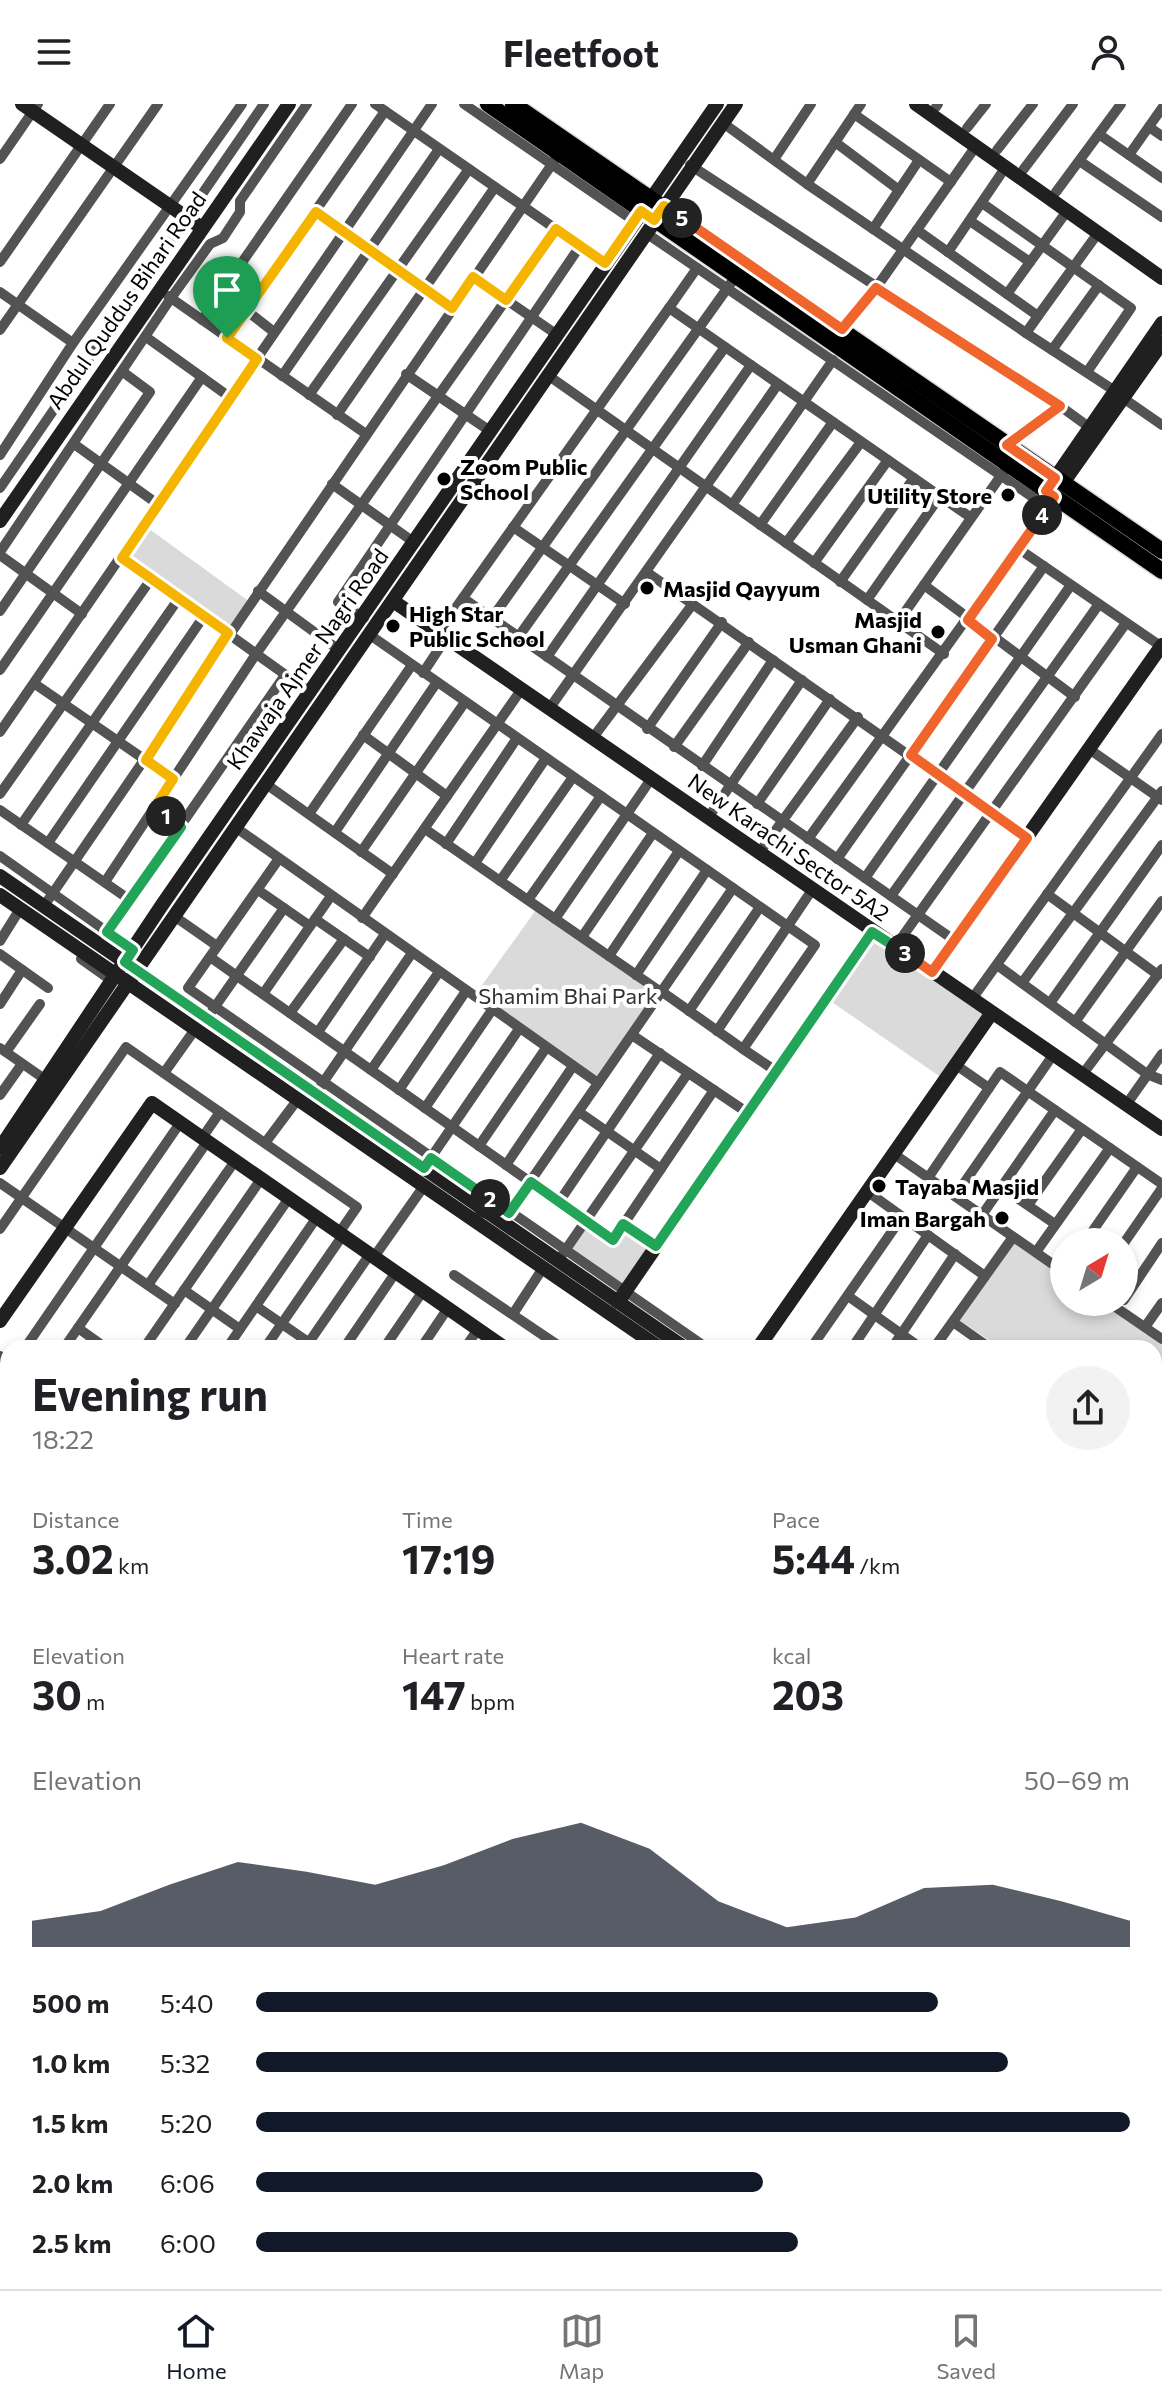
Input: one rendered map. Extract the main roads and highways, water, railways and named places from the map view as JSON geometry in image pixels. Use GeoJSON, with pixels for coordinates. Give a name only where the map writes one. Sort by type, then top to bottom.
{"type":"FeatureCollection","features":[{"type":"Feature","properties":{"kind":"main road","name":"Abdul Quddus Bihari Road"},"geometry":{"type":"LineString","coordinates":[[0,521],[4,495],[166,294],[202,228],[289,104]]}},
{"type":"Feature","properties":{"kind":"main road"},"geometry":{"type":"LineString","coordinates":[[488,104],[556,160],[842,329],[1007,445],[1053,491],[1162,571]]}},
{"type":"Feature","properties":{"kind":"main road"},"geometry":{"type":"LineString","coordinates":[[513,104],[732,282],[1004,470],[1053,491],[1162,551]]}},
{"type":"Feature","properties":{"kind":"main road"},"geometry":{"type":"LineString","coordinates":[[687,162],[717,104]]}},
{"type":"Feature","properties":{"kind":"main road"},"geometry":{"type":"LineString","coordinates":[[649,215],[687,162],[736,104]]}},
{"type":"Feature","properties":{"kind":"main road"},"geometry":{"type":"LineString","coordinates":[[916,104],[1162,278]]}},
{"type":"Feature","properties":{"kind":"main road"},"geometry":{"type":"LineString","coordinates":[[936,105],[1162,267]]}},
{"type":"Feature","properties":{"kind":"main road"},"geometry":{"type":"LineString","coordinates":[[31,106],[81,145],[202,228]]}},
{"type":"Feature","properties":{"kind":"main road","name":"Khawaja Ajmer Nagri Road"},"geometry":{"type":"LineString","coordinates":[[132,961],[174,916],[343,675],[393,601],[490,431],[605,263],[649,215]]}},
{"type":"Feature","properties":{"kind":"main road","name":"Khawaja Ajmer Nagri Road"},"geometry":{"type":"LineString","coordinates":[[0,1148],[132,961],[339,650],[415,543],[455,497],[549,376],[583,326],[649,215]]}},
{"type":"Feature","properties":{"kind":"main road"},"geometry":{"type":"LineString","coordinates":[[568,316],[583,326]]}},
{"type":"Feature","properties":{"kind":"main road"},"geometry":{"type":"LineString","coordinates":[[1053,491],[1119,394],[1162,323]]}},
{"type":"Feature","properties":{"kind":"main road"},"geometry":{"type":"LineString","coordinates":[[1119,394],[1162,343]]}},
{"type":"Feature","properties":{"kind":"main road","name":"New Karachi Sector 5A2"},"geometry":{"type":"LineString","coordinates":[[393,601],[1162,1129]]}},
{"type":"Feature","properties":{"kind":"main road"},"geometry":{"type":"LineString","coordinates":[[932,972],[1162,646]]}},
{"type":"Feature","properties":{"kind":"main road"},"geometry":{"type":"LineString","coordinates":[[329,665],[343,675]]}},
{"type":"Feature","properties":{"kind":"main road"},"geometry":{"type":"LineString","coordinates":[[0,876],[48,900],[505,1218],[650,1340]]}},
{"type":"Feature","properties":{"kind":"main road"},"geometry":{"type":"LineString","coordinates":[[0,895],[18,911],[118,980],[196,1028],[424,1186],[622,1297],[671,1340]]}},
{"type":"Feature","properties":{"kind":"main road"},"geometry":{"type":"LineString","coordinates":[[622,1297],[872,932]]}},
{"type":"Feature","properties":{"kind":"main road","name":"Khawaja Ajmer Nagri Road"},"geometry":{"type":"LineString","coordinates":[[0,1168],[118,980]]}},
{"type":"Feature","properties":{"kind":"main road"},"geometry":{"type":"LineString","coordinates":[[764,1340],[991,1014]]}},
{"type":"Feature","properties":{"kind":"main road"},"geometry":{"type":"LineString","coordinates":[[0,1321],[149,1105],[154,1103],[494,1340]]}},
{"type":"Feature","properties":{"kind":"place","name":"Zoom Public School"},"geometry":{"type":"Point","coordinates":[444,479]}},
{"type":"Feature","properties":{"kind":"place","name":"Utility Store"},"geometry":{"type":"Point","coordinates":[1008,495]}},
{"type":"Feature","properties":{"kind":"place","name":"Masjid Qayyum"},"geometry":{"type":"Point","coordinates":[647,588]}},
{"type":"Feature","properties":{"kind":"place","name":"High Star Public School"},"geometry":{"type":"Point","coordinates":[393,626]}},
{"type":"Feature","properties":{"kind":"place","name":"Masjid Usman Ghani"},"geometry":{"type":"Point","coordinates":[938,632]}},
{"type":"Feature","properties":{"kind":"place","name":"Tayaba Masjid"},"geometry":{"type":"Point","coordinates":[879,1186]}},
{"type":"Feature","properties":{"kind":"place","name":"Iman Bargah"},"geometry":{"type":"Point","coordinates":[1002,1218]}},
{"type":"Feature","properties":{"kind":"park label","name":"Shamim Bhai Park"},"geometry":{"type":"Point","coordinates":[568,995]}}]}
